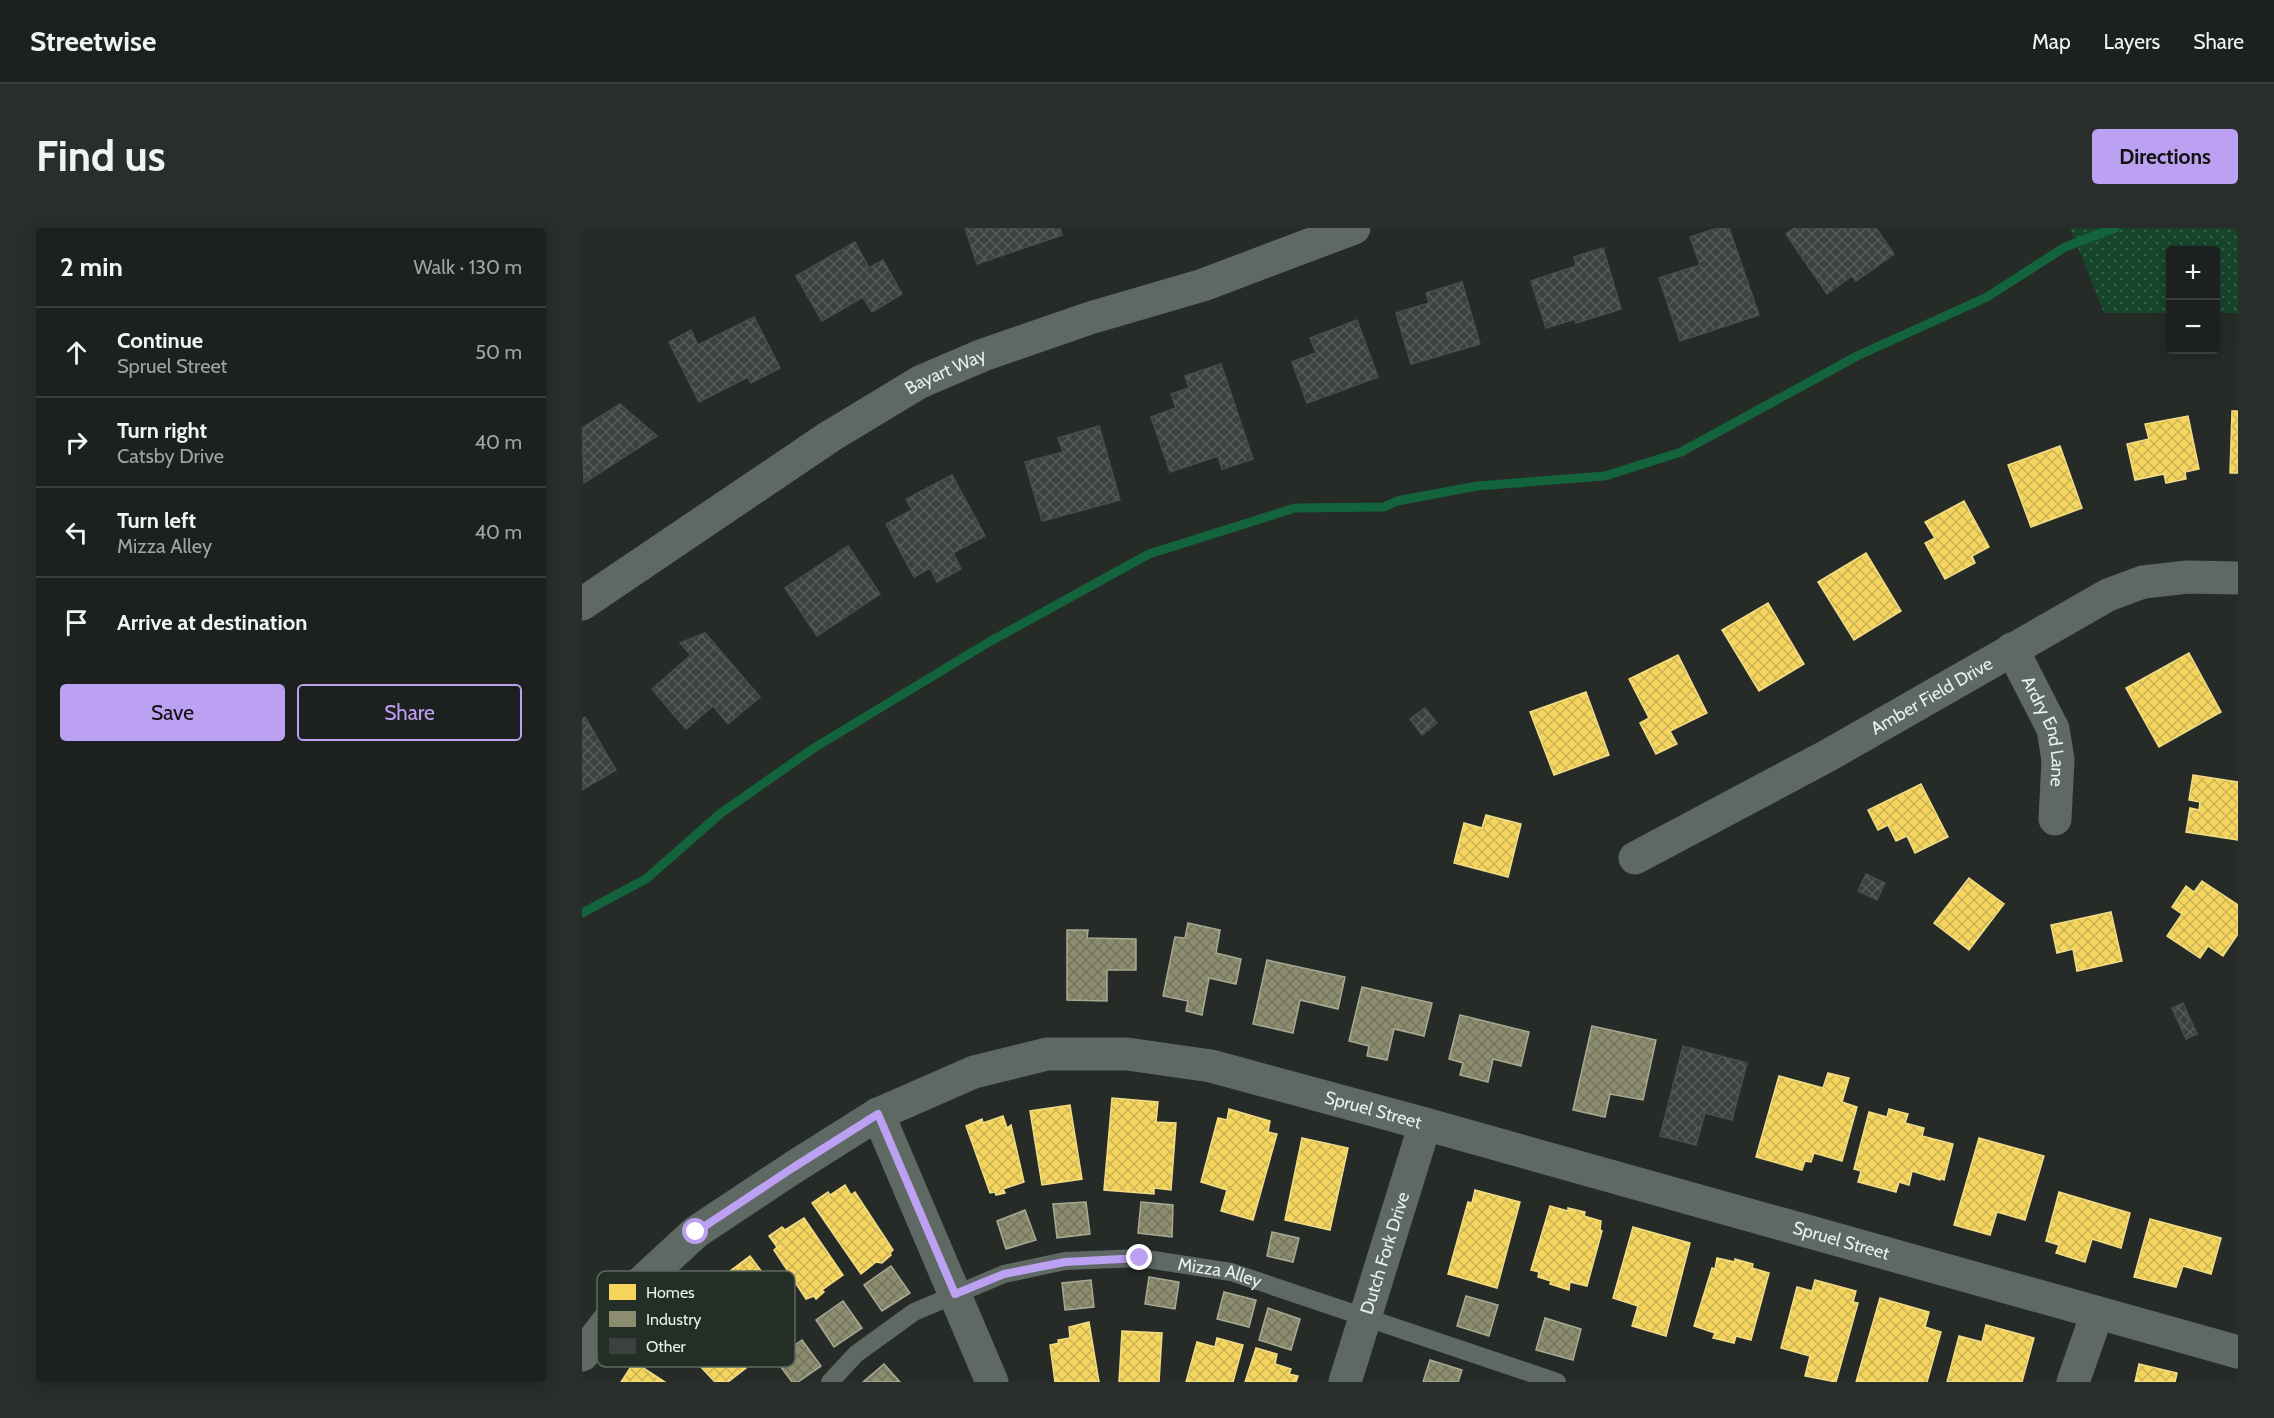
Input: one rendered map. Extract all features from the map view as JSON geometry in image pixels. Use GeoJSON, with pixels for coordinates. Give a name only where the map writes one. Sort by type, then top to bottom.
{"type":"FeatureCollection","features":[{"type":"Feature","properties":{"kind":"street","name":"Bayart Way"},"geometry":{"type":"LineString","coordinates":[[582,604],[828,437],[920,382],[983,355],[1090,318],[1203,285],[1289,239],[1354,228]]}},
{"type":"Feature","properties":{"kind":"street","name":"Amber Field Drive"},"geometry":{"type":"LineString","coordinates":[[1635,858],[1827,756],[2108,595],[2143,582],[2188,577],[2238,578]]}},
{"type":"Feature","properties":{"kind":"street","name":"Ardry End Lane"},"geometry":{"type":"LineString","coordinates":[[2012,649],[2053,729],[2058,760],[2055,819]]}},
{"type":"Feature","properties":{"kind":"street","name":"Spruel Street"},"geometry":{"type":"LineString","coordinates":[[654,1271],[696,1232],[878,1114],[974,1072],[1047,1054],[1127,1054],[1211,1066],[2238,1352]]}},
{"type":"Feature","properties":{"kind":"street"},"geometry":{"type":"LineString","coordinates":[[878,1114],[992,1382]]}},
{"type":"Feature","properties":{"kind":"street","name":"Dutch Fork Drive"},"geometry":{"type":"LineString","coordinates":[[1345,1382],[1425,1124]]}},
{"type":"Feature","properties":{"kind":"street"},"geometry":{"type":"LineString","coordinates":[[2073,1382],[2097,1314]]}},
{"type":"Feature","properties":{"kind":"street","name":"Spruel Street"},"geometry":{"type":"LineString","coordinates":[[582,1354],[597,1335]]}},
{"type":"Feature","properties":{"kind":"lane","name":"Mizza Alley"},"geometry":{"type":"LineString","coordinates":[[830,1382],[856,1354],[914,1312],[1004,1274],[1065,1262],[1140,1258],[1232,1272],[1365,1319],[1557,1382]]}},
{"type":"Feature","properties":{"kind":"green space"},"geometry":{"type":"Polygon","coordinates":[[[2070,228],[2238,228],[2238,313],[2220,313],[2220,246],[2166,246],[2166,313],[2104,313],[2070,228]]]}},
{"type":"Feature","properties":{"kind":"building: Homes"},"geometry":{"type":"Polygon","coordinates":[[[2232,411],[2238,411],[2238,473],[2230,473],[2232,411]]]}},
{"type":"Feature","properties":{"kind":"building: Homes"},"geometry":{"type":"Polygon","coordinates":[[[2188,416],[2199,469],[2185,472],[2186,479],[2166,483],[2164,474],[2135,480],[2127,444],[2149,439],[2145,424],[2188,416]]]}},
{"type":"Feature","properties":{"kind":"building: Homes"},"geometry":{"type":"Polygon","coordinates":[[[2060,446],[2082,508],[2031,527],[2008,465],[2060,446]]]}},
{"type":"Feature","properties":{"kind":"building: Homes"},"geometry":{"type":"Polygon","coordinates":[[[1964,501],[1989,547],[1972,556],[1975,563],[1945,579],[1925,543],[1935,538],[1925,522],[1964,501]]]}},
{"type":"Feature","properties":{"kind":"building: Homes"},"geometry":{"type":"Polygon","coordinates":[[[1866,553],[1901,611],[1854,640],[1818,582],[1866,553]]]}},
{"type":"Feature","properties":{"kind":"building: Homes"},"geometry":{"type":"Polygon","coordinates":[[[1768,603],[1804,664],[1759,691],[1722,630],[1768,603]]]}},
{"type":"Feature","properties":{"kind":"building: Homes"},"geometry":{"type":"Polygon","coordinates":[[[2189,653],[2221,712],[2159,747],[2126,688],[2189,653]]]}},
{"type":"Feature","properties":{"kind":"building: Homes"},"geometry":{"type":"Polygon","coordinates":[[[1678,655],[1707,713],[1670,731],[1677,744],[1656,754],[1640,723],[1649,718],[1629,679],[1678,655]]]}},
{"type":"Feature","properties":{"kind":"building: Homes"},"geometry":{"type":"Polygon","coordinates":[[[1586,692],[1609,755],[1554,775],[1530,712],[1586,692]]]}},
{"type":"Feature","properties":{"kind":"building: Homes"},"geometry":{"type":"Polygon","coordinates":[[[2193,775],[2238,782],[2238,840],[2186,832],[2190,808],[2199,810],[2200,802],[2189,800],[2193,775]]]}},
{"type":"Feature","properties":{"kind":"building: Homes"},"geometry":{"type":"Polygon","coordinates":[[[1921,784],[1948,837],[1915,853],[1907,836],[1896,841],[1888,825],[1878,830],[1868,810],[1921,784]]]}},
{"type":"Feature","properties":{"kind":"building: Homes"},"geometry":{"type":"Polygon","coordinates":[[[1486,815],[1521,824],[1508,877],[1454,863],[1464,823],[1482,828],[1486,815]]]}},
{"type":"Feature","properties":{"kind":"building: Homes"},"geometry":{"type":"Polygon","coordinates":[[[1969,878],[2004,904],[1969,950],[1934,923],[1969,878]]]}},
{"type":"Feature","properties":{"kind":"building: Homes"},"geometry":{"type":"Polygon","coordinates":[[[2202,881],[2238,905],[2238,934],[2223,956],[2208,946],[2200,958],[2167,936],[2182,914],[2172,907],[2186,886],[2194,892],[2202,881]]]}},
{"type":"Feature","properties":{"kind":"building: Homes"},"geometry":{"type":"Polygon","coordinates":[[[2111,912],[2122,961],[2077,971],[2073,949],[2057,953],[2051,925],[2111,912]]]}},
{"type":"Feature","properties":{"kind":"building: Homes"},"geometry":{"type":"Polygon","coordinates":[[[1828,1073],[1849,1078],[1842,1102],[1857,1107],[1842,1161],[1814,1153],[1811,1162],[1805,1161],[1802,1170],[1756,1157],[1779,1076],[1823,1088],[1828,1073]]]}},
{"type":"Feature","properties":{"kind":"building: Homes"},"geometry":{"type":"Polygon","coordinates":[[[1112,1098],[1158,1102],[1156,1122],[1176,1123],[1171,1190],[1154,1188],[1154,1194],[1104,1190],[1112,1098]]]}},
{"type":"Feature","properties":{"kind":"building: Homes"},"geometry":{"type":"Polygon","coordinates":[[[1070,1105],[1082,1179],[1042,1185],[1030,1111],[1070,1105]]]}},
{"type":"Feature","properties":{"kind":"building: Homes"},"geometry":{"type":"Polygon","coordinates":[[[1229,1109],[1270,1121],[1268,1132],[1277,1134],[1253,1220],[1221,1211],[1227,1190],[1201,1182],[1218,1118],[1227,1120],[1229,1109]]]}},
{"type":"Feature","properties":{"kind":"building: Homes"},"geometry":{"type":"Polygon","coordinates":[[[1889,1109],[1908,1114],[1905,1123],[1924,1128],[1922,1136],[1953,1144],[1944,1180],[1912,1171],[1909,1185],[1899,1182],[1896,1192],[1858,1182],[1861,1171],[1854,1169],[1869,1112],[1887,1117],[1889,1109]]]}},
{"type":"Feature","properties":{"kind":"building: Homes"},"geometry":{"type":"Polygon","coordinates":[[[1003,1116],[1007,1128],[1011,1125],[1024,1182],[1003,1189],[1005,1193],[996,1195],[995,1192],[990,1193],[966,1126],[982,1119],[983,1123],[1003,1116]]]}},
{"type":"Feature","properties":{"kind":"building: Homes"},"geometry":{"type":"Polygon","coordinates":[[[1302,1138],[1348,1148],[1330,1230],[1285,1220],[1302,1138]]]}},
{"type":"Feature","properties":{"kind":"building: Homes"},"geometry":{"type":"Polygon","coordinates":[[[1979,1138],[2044,1156],[2025,1220],[1997,1212],[1990,1235],[1954,1225],[1979,1138]]]}},
{"type":"Feature","properties":{"kind":"building: Homes"},"geometry":{"type":"Polygon","coordinates":[[[845,1185],[851,1195],[855,1192],[893,1250],[882,1263],[876,1262],[861,1274],[812,1203],[828,1192],[830,1195],[845,1185]]]}},
{"type":"Feature","properties":{"kind":"building: Homes"},"geometry":{"type":"Polygon","coordinates":[[[1475,1190],[1520,1202],[1497,1288],[1448,1274],[1468,1202],[1472,1203],[1475,1190]]]}},
{"type":"Feature","properties":{"kind":"building: Homes"},"geometry":{"type":"Polygon","coordinates":[[[2059,1192],[2130,1213],[2121,1248],[2092,1239],[2085,1262],[2056,1253],[2059,1245],[2046,1241],[2059,1192]]]}},
{"type":"Feature","properties":{"kind":"building: Homes"},"geometry":{"type":"Polygon","coordinates":[[[1550,1206],[1568,1211],[1568,1208],[1585,1212],[1584,1216],[1601,1221],[1600,1230],[1602,1231],[1587,1286],[1570,1282],[1569,1290],[1550,1284],[1551,1281],[1538,1277],[1539,1272],[1531,1270],[1550,1206]]]}},
{"type":"Feature","properties":{"kind":"building: Homes"},"geometry":{"type":"Polygon","coordinates":[[[804,1218],[843,1275],[822,1290],[824,1292],[816,1299],[814,1296],[806,1299],[795,1282],[795,1271],[788,1271],[774,1250],[777,1247],[769,1236],[782,1227],[785,1230],[804,1218]]]}},
{"type":"Feature","properties":{"kind":"building: Homes"},"geometry":{"type":"Polygon","coordinates":[[[2150,1219],[2221,1238],[2211,1274],[2183,1266],[2176,1287],[2134,1277],[2150,1219]]]}},
{"type":"Feature","properties":{"kind":"building: Homes"},"geometry":{"type":"Polygon","coordinates":[[[1633,1227],[1690,1243],[1666,1336],[1632,1326],[1638,1306],[1613,1298],[1633,1227]]]}},
{"type":"Feature","properties":{"kind":"building: Homes"},"geometry":{"type":"Polygon","coordinates":[[[750,1256],[761,1271],[730,1271],[750,1256]]]}},
{"type":"Feature","properties":{"kind":"building: Homes"},"geometry":{"type":"Polygon","coordinates":[[[1717,1258],[1735,1262],[1735,1259],[1753,1264],[1752,1268],[1769,1273],[1751,1340],[1736,1336],[1734,1343],[1713,1338],[1715,1333],[1694,1326],[1717,1258]]]}},
{"type":"Feature","properties":{"kind":"building: Homes"},"geometry":{"type":"Polygon","coordinates":[[[1815,1280],[1856,1291],[1853,1302],[1858,1303],[1836,1382],[1805,1376],[1810,1356],[1781,1348],[1797,1287],[1812,1291],[1815,1280]]]}},
{"type":"Feature","properties":{"kind":"building: Homes"},"geometry":{"type":"Polygon","coordinates":[[[1880,1298],[1929,1312],[1925,1327],[1941,1332],[1927,1382],[1856,1382],[1880,1298]]]}},
{"type":"Feature","properties":{"kind":"building: Homes"},"geometry":{"type":"Polygon","coordinates":[[[1089,1322],[1099,1382],[1055,1382],[1050,1345],[1059,1343],[1058,1340],[1070,1338],[1069,1327],[1089,1322]]]}},
{"type":"Feature","properties":{"kind":"building: Homes"},"geometry":{"type":"Polygon","coordinates":[[[1986,1325],[2034,1338],[2022,1382],[1947,1382],[1959,1336],[1982,1342],[1986,1325]]]}},
{"type":"Feature","properties":{"kind":"building: Homes"},"geometry":{"type":"Polygon","coordinates":[[[1122,1331],[1162,1333],[1159,1382],[1119,1382],[1122,1331]]]}},
{"type":"Feature","properties":{"kind":"building: Homes"},"geometry":{"type":"Polygon","coordinates":[[[1217,1338],[1243,1345],[1233,1382],[1186,1382],[1197,1342],[1215,1347],[1217,1338]]]}},
{"type":"Feature","properties":{"kind":"building: Homes"},"geometry":{"type":"Polygon","coordinates":[[[1256,1348],[1277,1354],[1275,1364],[1291,1369],[1289,1374],[1298,1376],[1296,1382],[1245,1382],[1256,1348]]]}},
{"type":"Feature","properties":{"kind":"building: Homes"},"geometry":{"type":"Polygon","coordinates":[[[2139,1364],[2177,1373],[2175,1382],[2135,1382],[2139,1364]]]}},
{"type":"Feature","properties":{"kind":"building: Homes"},"geometry":{"type":"Polygon","coordinates":[[[631,1367],[642,1367],[665,1382],[621,1382],[631,1367]]]}},
{"type":"Feature","properties":{"kind":"building: Homes"},"geometry":{"type":"Polygon","coordinates":[[[701,1367],[746,1368],[728,1382],[715,1382],[701,1367]]]}},
{"type":"Feature","properties":{"kind":"building: Industry"},"geometry":{"type":"Polygon","coordinates":[[[1188,923],[1220,930],[1216,953],[1241,959],[1236,984],[1209,978],[1202,1015],[1186,1011],[1188,1001],[1163,996],[1175,937],[1185,938],[1188,923]]]}},
{"type":"Feature","properties":{"kind":"building: Industry"},"geometry":{"type":"Polygon","coordinates":[[[1067,930],[1088,930],[1087,938],[1136,939],[1136,970],[1107,970],[1107,1001],[1067,1000],[1067,930]]]}},
{"type":"Feature","properties":{"kind":"building: Industry"},"geometry":{"type":"Polygon","coordinates":[[[1267,960],[1345,977],[1338,1009],[1300,1000],[1293,1033],[1253,1024],[1267,960]]]}},
{"type":"Feature","properties":{"kind":"building: Industry"},"geometry":{"type":"Polygon","coordinates":[[[1362,987],[1432,1003],[1424,1036],[1394,1029],[1387,1060],[1367,1056],[1369,1046],[1349,1041],[1362,987]]]}},
{"type":"Feature","properties":{"kind":"building: Industry"},"geometry":{"type":"Polygon","coordinates":[[[1460,1015],[1529,1032],[1521,1066],[1493,1059],[1488,1082],[1460,1075],[1463,1063],[1449,1059],[1460,1015]]]}},
{"type":"Feature","properties":{"kind":"building: Industry"},"geometry":{"type":"Polygon","coordinates":[[[1592,1026],[1656,1040],[1643,1100],[1610,1094],[1605,1117],[1573,1110],[1592,1026]]]}},
{"type":"Feature","properties":{"kind":"building: Industry"},"geometry":{"type":"Polygon","coordinates":[[[1086,1202],[1090,1234],[1057,1238],[1053,1204],[1086,1202]]]}},
{"type":"Feature","properties":{"kind":"building: Industry"},"geometry":{"type":"Polygon","coordinates":[[[1141,1202],[1173,1205],[1172,1237],[1138,1233],[1141,1202]]]}},
{"type":"Feature","properties":{"kind":"building: Industry"},"geometry":{"type":"Polygon","coordinates":[[[1025,1210],[1036,1240],[1006,1249],[997,1221],[1025,1210]]]}},
{"type":"Feature","properties":{"kind":"building: Industry"},"geometry":{"type":"Polygon","coordinates":[[[1272,1232],[1299,1238],[1293,1262],[1267,1256],[1272,1232]]]}},
{"type":"Feature","properties":{"kind":"building: Industry"},"geometry":{"type":"Polygon","coordinates":[[[891,1266],[910,1293],[882,1311],[864,1285],[891,1266]]]}},
{"type":"Feature","properties":{"kind":"building: Industry"},"geometry":{"type":"Polygon","coordinates":[[[1149,1277],[1179,1282],[1175,1309],[1145,1304],[1149,1277]]]}},
{"type":"Feature","properties":{"kind":"building: Industry"},"geometry":{"type":"Polygon","coordinates":[[[1091,1280],[1094,1307],[1065,1310],[1062,1283],[1091,1280]]]}},
{"type":"Feature","properties":{"kind":"building: Industry"},"geometry":{"type":"Polygon","coordinates":[[[1224,1292],[1256,1300],[1249,1327],[1217,1319],[1224,1292]]]}},
{"type":"Feature","properties":{"kind":"building: Industry"},"geometry":{"type":"Polygon","coordinates":[[[1466,1296],[1498,1305],[1489,1336],[1457,1326],[1466,1296]]]}},
{"type":"Feature","properties":{"kind":"building: Industry"},"geometry":{"type":"Polygon","coordinates":[[[843,1301],[862,1328],[834,1347],[816,1320],[843,1301]]]}},
{"type":"Feature","properties":{"kind":"building: Industry"},"geometry":{"type":"Polygon","coordinates":[[[1268,1308],[1300,1319],[1291,1350],[1259,1340],[1268,1308]]]}},
{"type":"Feature","properties":{"kind":"building: Industry"},"geometry":{"type":"Polygon","coordinates":[[[1545,1318],[1581,1329],[1573,1360],[1536,1350],[1545,1318]]]}},
{"type":"Feature","properties":{"kind":"building: Industry"},"geometry":{"type":"Polygon","coordinates":[[[802,1340],[821,1366],[798,1382],[792,1382],[781,1367],[795,1367],[795,1345],[802,1340]]]}},
{"type":"Feature","properties":{"kind":"building: Industry"},"geometry":{"type":"Polygon","coordinates":[[[1430,1360],[1462,1370],[1458,1382],[1423,1382],[1430,1360]]]}},
{"type":"Feature","properties":{"kind":"building: Industry"},"geometry":{"type":"Polygon","coordinates":[[[884,1364],[900,1382],[863,1382],[884,1364]]]}},
{"type":"Feature","properties":{"kind":"building: Other"},"geometry":{"type":"Polygon","coordinates":[[[965,228],[1060,228],[1062,235],[977,264],[965,228]]]}},
{"type":"Feature","properties":{"kind":"building: Other"},"geometry":{"type":"Polygon","coordinates":[[[1718,228],[1729,228],[1759,315],[1680,341],[1659,278],[1700,265],[1690,237],[1718,228]]]}},
{"type":"Feature","properties":{"kind":"building: Other"},"geometry":{"type":"Polygon","coordinates":[[[1794,228],[1876,228],[1894,254],[1856,281],[1852,276],[1827,294],[1786,234],[1794,228]]]}},
{"type":"Feature","properties":{"kind":"building: Other"},"geometry":{"type":"Polygon","coordinates":[[[855,242],[869,268],[883,260],[902,294],[872,312],[863,297],[822,321],[796,276],[855,242]]]}},
{"type":"Feature","properties":{"kind":"building: Other"},"geometry":{"type":"Polygon","coordinates":[[[1603,248],[1621,309],[1576,323],[1575,319],[1546,328],[1531,281],[1576,266],[1574,257],[1603,248]]]}},
{"type":"Feature","properties":{"kind":"building: Other"},"geometry":{"type":"Polygon","coordinates":[[[1462,282],[1480,344],[1411,364],[1396,313],[1429,303],[1426,293],[1462,282]]]}},
{"type":"Feature","properties":{"kind":"building: Other"},"geometry":{"type":"Polygon","coordinates":[[[754,317],[780,368],[751,383],[748,377],[699,402],[669,342],[691,330],[698,345],[754,317]]]}},
{"type":"Feature","properties":{"kind":"building: Other"},"geometry":{"type":"Polygon","coordinates":[[[1357,320],[1378,377],[1307,403],[1292,362],[1316,353],[1310,338],[1357,320]]]}},
{"type":"Feature","properties":{"kind":"building: Other"},"geometry":{"type":"Polygon","coordinates":[[[1221,364],[1253,459],[1222,469],[1218,456],[1170,472],[1151,417],[1176,408],[1171,394],[1189,388],[1185,376],[1221,364]]]}},
{"type":"Feature","properties":{"kind":"building: Other"},"geometry":{"type":"Polygon","coordinates":[[[620,404],[657,436],[584,483],[582,428],[620,404]]]}},
{"type":"Feature","properties":{"kind":"building: Other"},"geometry":{"type":"Polygon","coordinates":[[[1099,426],[1120,500],[1042,521],[1025,462],[1063,452],[1058,438],[1099,426]]]}},
{"type":"Feature","properties":{"kind":"building: Other"},"geometry":{"type":"Polygon","coordinates":[[[952,475],[985,536],[953,553],[961,569],[937,582],[930,568],[914,577],[886,524],[912,510],[906,499],[952,475]]]}},
{"type":"Feature","properties":{"kind":"building: Other"},"geometry":{"type":"Polygon","coordinates":[[[848,546],[880,594],[817,636],[785,588],[848,546]]]}},
{"type":"Feature","properties":{"kind":"building: Other"},"geometry":{"type":"Polygon","coordinates":[[[705,633],[760,697],[728,724],[713,706],[686,729],[652,689],[691,655],[680,643],[705,633]]]}},
{"type":"Feature","properties":{"kind":"building: Other"},"geometry":{"type":"Polygon","coordinates":[[[1425,708],[1437,723],[1422,735],[1410,719],[1425,708]]]}},
{"type":"Feature","properties":{"kind":"building: Other"},"geometry":{"type":"Polygon","coordinates":[[[585,717],[616,770],[582,790],[582,719],[585,717]]]}},
{"type":"Feature","properties":{"kind":"building: Other"},"geometry":{"type":"Polygon","coordinates":[[[1866,874],[1885,883],[1877,900],[1858,891],[1866,874]]]}},
{"type":"Feature","properties":{"kind":"building: Other"},"geometry":{"type":"Polygon","coordinates":[[[2183,1003],[2197,1034],[2186,1039],[2172,1008],[2183,1003]]]}},
{"type":"Feature","properties":{"kind":"building: Other"},"geometry":{"type":"Polygon","coordinates":[[[1683,1046],[1747,1063],[1732,1120],[1705,1113],[1696,1145],[1660,1136],[1683,1046]]]}},
{"type":"Feature","properties":{"kind":"waterway"},"geometry":{"type":"LineString","coordinates":[[582,913],[646,879],[721,813],[814,748],[989,642],[1149,554],[1295,508],[1384,507],[1397,501],[1477,486],[1605,476],[1681,452],[1857,356],[1987,297],[2065,247],[2115,228]]}},
{"type":"Feature","properties":{"kind":"route"},"geometry":{"type":"LineString","coordinates":[[696,1232],[878,1114],[955,1294],[1004,1274],[1065,1262],[1140,1258]]}}]}
